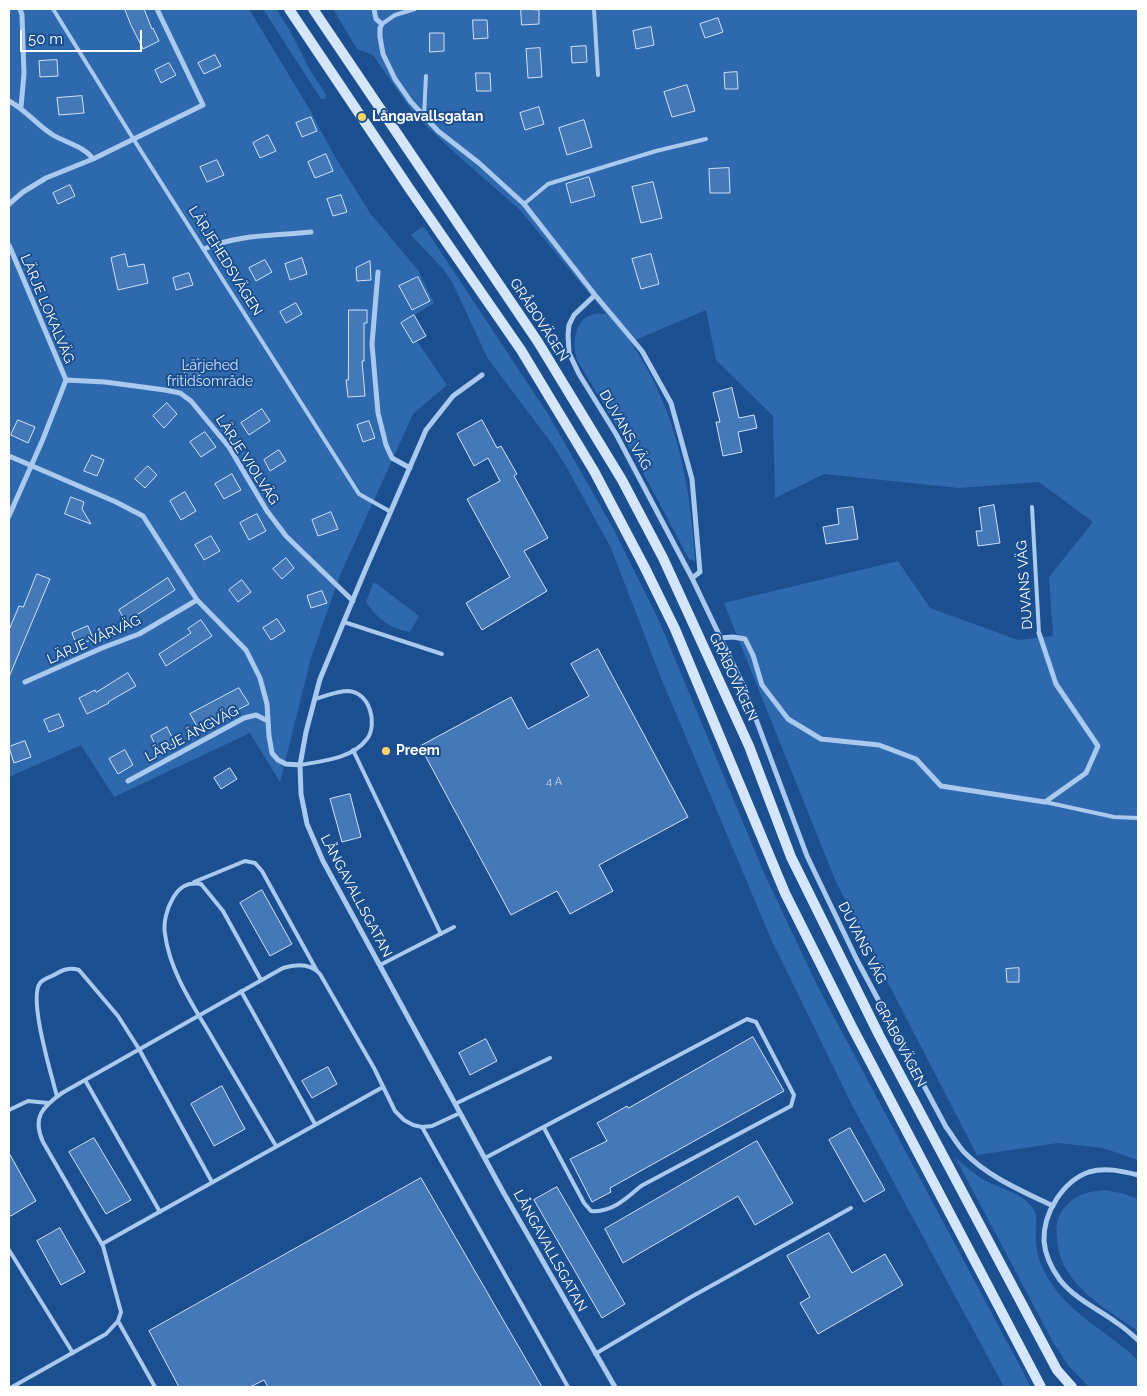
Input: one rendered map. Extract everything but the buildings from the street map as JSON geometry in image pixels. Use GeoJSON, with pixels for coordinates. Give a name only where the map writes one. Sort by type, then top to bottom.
{"type":"FeatureCollection","features":[{"type":"Feature","properties":{"kind":"main road"},"geometry":{"type":"LineString","coordinates":[[289,9],[411,191],[521,350],[594,471],[644,566],[674,629],[785,893],[852,1027],[1041,1387]]}},
{"type":"Feature","properties":{"kind":"main road","name":"GRÅBOVÄGEN"},"geometry":{"type":"LineString","coordinates":[[313,9],[538,342],[622,480],[663,558],[749,746],[791,857],[879,1035],[1057,1370],[1072,1387]]}},
{"type":"Feature","properties":{"kind":"street"},"geometry":{"type":"LineString","coordinates":[[20,9],[22,15],[24,74],[21,107]]}},
{"type":"Feature","properties":{"kind":"street"},"geometry":{"type":"LineString","coordinates":[[9,204],[23,192],[46,178],[93,159],[203,106],[157,9]]}},
{"type":"Feature","properties":{"kind":"street"},"geometry":{"type":"LineString","coordinates":[[374,9],[376,19],[382,24],[380,37],[383,54],[395,79],[412,102],[438,131],[479,163],[524,204],[595,295],[642,351],[671,403],[692,479],[700,572],[692,578]]}},
{"type":"Feature","properties":{"kind":"street"},"geometry":{"type":"LineString","coordinates":[[9,101],[21,107],[51,134],[88,152],[93,159]]}},
{"type":"Feature","properties":{"kind":"street"},"geometry":{"type":"LineString","coordinates":[[204,249],[216,243],[245,238],[311,232]]}},
{"type":"Feature","properties":{"kind":"street","name":"LÄRJE LOKALVÄG"},"geometry":{"type":"LineString","coordinates":[[9,245],[66,380]]}},
{"type":"Feature","properties":{"kind":"street"},"geometry":{"type":"LineString","coordinates":[[378,272],[372,344],[378,414],[386,445],[392,458],[410,468]]}},
{"type":"Feature","properties":{"kind":"street","name":"DUVANS VÄG"},"geometry":{"type":"LineString","coordinates":[[595,295],[574,315],[569,325],[569,353],[579,374],[616,434],[692,578],[744,687],[807,856],[857,960],[946,1127],[964,1152],[989,1172],[1015,1188],[1053,1206]]}},
{"type":"Feature","properties":{"kind":"street","name":"LÅNGAVALLSGATAN"},"geometry":{"type":"LineString","coordinates":[[482,375],[453,396],[426,430],[390,512],[320,679],[300,765],[301,794],[307,824],[322,861],[460,1113],[614,1387]]}},
{"type":"Feature","properties":{"kind":"street"},"geometry":{"type":"LineString","coordinates":[[9,516],[43,440],[66,380]]}},
{"type":"Feature","properties":{"kind":"street","name":"LÄRJE VIOLVÄG"},"geometry":{"type":"LineString","coordinates":[[66,380],[105,382],[165,390],[180,393],[191,401],[229,447],[267,511],[286,536],[353,601]]}},
{"type":"Feature","properties":{"kind":"street"},"geometry":{"type":"LineString","coordinates":[[9,456],[116,502],[143,516],[197,600],[246,650],[260,678],[267,704],[272,753],[278,760],[286,764],[300,765]]}},
{"type":"Feature","properties":{"kind":"street","name":"LÄRJE VÅRVÄG"},"geometry":{"type":"LineString","coordinates":[[25,682],[139,634],[197,600]]}},
{"type":"Feature","properties":{"kind":"street","name":"DUVANS VÄG"},"geometry":{"type":"LineString","coordinates":[[1039,633],[1056,684],[1098,746],[1086,773],[1045,802]]}},
{"type":"Feature","properties":{"kind":"street"},"geometry":{"type":"LineString","coordinates":[[720,638],[745,638],[753,655],[762,685],[788,719],[821,739],[879,745],[916,759],[941,786],[1045,802]]}},
{"type":"Feature","properties":{"kind":"street","name":"LÄRJE ÄNGVÄG"},"geometry":{"type":"LineString","coordinates":[[128,781],[244,718],[256,715],[268,721]]}},
{"type":"Feature","properties":{"kind":"street"},"geometry":{"type":"LineString","coordinates":[[1138,1175],[1121,1170],[1104,1170],[1079,1176],[1069,1184],[1053,1206],[1048,1218],[1044,1241],[1050,1263],[1059,1279],[1071,1293],[1118,1324],[1138,1340]]}},
{"type":"Feature","properties":{"kind":"lane","name":"LÄRJEHEDSVÄGEN"},"geometry":{"type":"LineString","coordinates":[[52,9],[359,494],[390,512]]}},
{"type":"Feature","properties":{"kind":"lane"},"geometry":{"type":"LineString","coordinates":[[382,24],[395,14],[414,9]]}},
{"type":"Feature","properties":{"kind":"lane"},"geometry":{"type":"LineString","coordinates":[[594,9],[598,74]]}},
{"type":"Feature","properties":{"kind":"lane"},"geometry":{"type":"LineString","coordinates":[[424,116],[426,76]]}},
{"type":"Feature","properties":{"kind":"lane"},"geometry":{"type":"LineString","coordinates":[[524,204],[548,184],[656,151],[706,139]]}},
{"type":"Feature","properties":{"kind":"lane","name":"DUVANS VÄG"},"geometry":{"type":"LineString","coordinates":[[1032,507],[1039,633]]}},
{"type":"Feature","properties":{"kind":"lane"},"geometry":{"type":"LineString","coordinates":[[344,622],[442,654]]}},
{"type":"Feature","properties":{"kind":"lane"},"geometry":{"type":"LineString","coordinates":[[300,765],[336,758],[353,750],[366,740],[371,731],[372,716],[369,705],[360,696],[350,691],[334,693],[315,699]]}},
{"type":"Feature","properties":{"kind":"lane"},"geometry":{"type":"LineString","coordinates":[[353,750],[441,934]]}},
{"type":"Feature","properties":{"kind":"lane"},"geometry":{"type":"LineString","coordinates":[[1045,802],[1114,817],[1138,818]]}},
{"type":"Feature","properties":{"kind":"lane"},"geometry":{"type":"LineString","coordinates":[[276,1146],[199,1015],[174,967],[165,933],[165,921],[171,900],[178,890],[186,884],[244,861],[255,863],[262,871],[395,1111],[404,1120],[422,1127],[432,1126],[460,1113]]}},
{"type":"Feature","properties":{"kind":"lane"},"geometry":{"type":"LineString","coordinates":[[193,882],[201,884],[223,911],[261,980]]}},
{"type":"Feature","properties":{"kind":"lane"},"geometry":{"type":"LineString","coordinates":[[380,966],[454,927]]}},
{"type":"Feature","properties":{"kind":"lane"},"geometry":{"type":"LineString","coordinates":[[12,1387],[106,1334],[118,1321],[121,1312],[116,1288],[102,1244],[40,1136],[38,1127],[40,1115],[48,1103],[138,1049],[283,968],[302,965],[317,971]]}},
{"type":"Feature","properties":{"kind":"lane"},"geometry":{"type":"LineString","coordinates":[[57,1097],[37,1015],[37,990],[41,982],[68,968],[79,970],[118,1016],[212,1182]]}},
{"type":"Feature","properties":{"kind":"lane"},"geometry":{"type":"LineString","coordinates":[[241,991],[315,1124]]}},
{"type":"Feature","properties":{"kind":"lane"},"geometry":{"type":"LineString","coordinates":[[485,1158],[747,1020],[756,1022],[794,1095],[791,1106],[641,1186],[626,1199],[600,1212],[591,1211],[584,1203],[544,1128]]}},
{"type":"Feature","properties":{"kind":"lane"},"geometry":{"type":"LineString","coordinates":[[456,1104],[550,1058]]}},
{"type":"Feature","properties":{"kind":"lane"},"geometry":{"type":"LineString","coordinates":[[85,1080],[160,1212]]}},
{"type":"Feature","properties":{"kind":"lane"},"geometry":{"type":"LineString","coordinates":[[102,1244],[383,1087]]}},
{"type":"Feature","properties":{"kind":"lane"},"geometry":{"type":"LineString","coordinates":[[9,1110],[28,1101],[48,1103]]}},
{"type":"Feature","properties":{"kind":"lane"},"geometry":{"type":"LineString","coordinates":[[422,1127],[568,1387]]}},
{"type":"Feature","properties":{"kind":"lane"},"geometry":{"type":"LineString","coordinates":[[596,1354],[691,1297],[851,1208]]}},
{"type":"Feature","properties":{"kind":"lane"},"geometry":{"type":"LineString","coordinates":[[9,1250],[73,1353]]}},
{"type":"Feature","properties":{"kind":"lane"},"geometry":{"type":"LineString","coordinates":[[118,1321],[155,1387]]}},
{"type":"Feature","properties":{"kind":"green space","name":"Lärjehed fritidsområde"},"geometry":{"type":"Polygon","coordinates":[[[9,9],[249,9],[370,213],[418,270],[434,303],[404,322],[447,385],[413,414],[340,575],[311,658],[280,782],[250,733],[114,797],[81,745],[9,777],[9,9]]]}},
{"type":"Feature","properties":{"kind":"green space"},"geometry":{"type":"Polygon","coordinates":[[[263,9],[276,9],[289,29],[311,72],[326,94],[325,99],[321,99],[263,9]]]}},
{"type":"Feature","properties":{"kind":"green space"},"geometry":{"type":"Polygon","coordinates":[[[333,9],[1138,9],[1138,1160],[1103,1148],[1058,1143],[977,1155],[836,882],[724,603],[898,561],[930,608],[1018,640],[1053,636],[1049,577],[1093,522],[1039,482],[959,488],[824,474],[775,498],[773,416],[716,360],[706,310],[631,342],[660,394],[678,447],[685,475],[693,531],[695,561],[689,559],[635,457],[577,360],[575,339],[579,326],[588,316],[606,314],[521,211],[414,114],[373,55],[357,49],[333,9]]]}},
{"type":"Feature","properties":{"kind":"green space"},"geometry":{"type":"Polygon","coordinates":[[[422,227],[425,228],[548,414],[614,530],[660,623],[764,873],[817,985],[1031,1387],[1004,1387],[852,1105],[771,939],[661,678],[611,548],[550,441],[488,359],[452,282],[444,270],[411,235],[422,227]]]}},
{"type":"Feature","properties":{"kind":"green space"},"geometry":{"type":"Polygon","coordinates":[[[373,583],[377,584],[419,616],[410,632],[390,625],[370,608],[366,602],[373,583]]]}},
{"type":"Feature","properties":{"kind":"green space"},"geometry":{"type":"Polygon","coordinates":[[[955,1157],[979,1177],[1020,1196],[1031,1206],[1036,1218],[1036,1242],[1040,1262],[1048,1279],[1058,1293],[1083,1317],[1138,1360],[1138,1387],[1089,1387],[1068,1365],[1053,1342],[955,1157]]]}},
{"type":"Feature","properties":{"kind":"green space"},"geometry":{"type":"Polygon","coordinates":[[[1104,1190],[1138,1199],[1138,1331],[1086,1293],[1065,1268],[1059,1253],[1057,1227],[1062,1211],[1080,1195],[1104,1190]]]}},
{"type":"Feature","properties":{"kind":"place","name":"Långavallsgatan"},"geometry":{"type":"Point","coordinates":[362,117]}},
{"type":"Feature","properties":{"kind":"place","name":"Preem"},"geometry":{"type":"Point","coordinates":[386,751]}}]}
